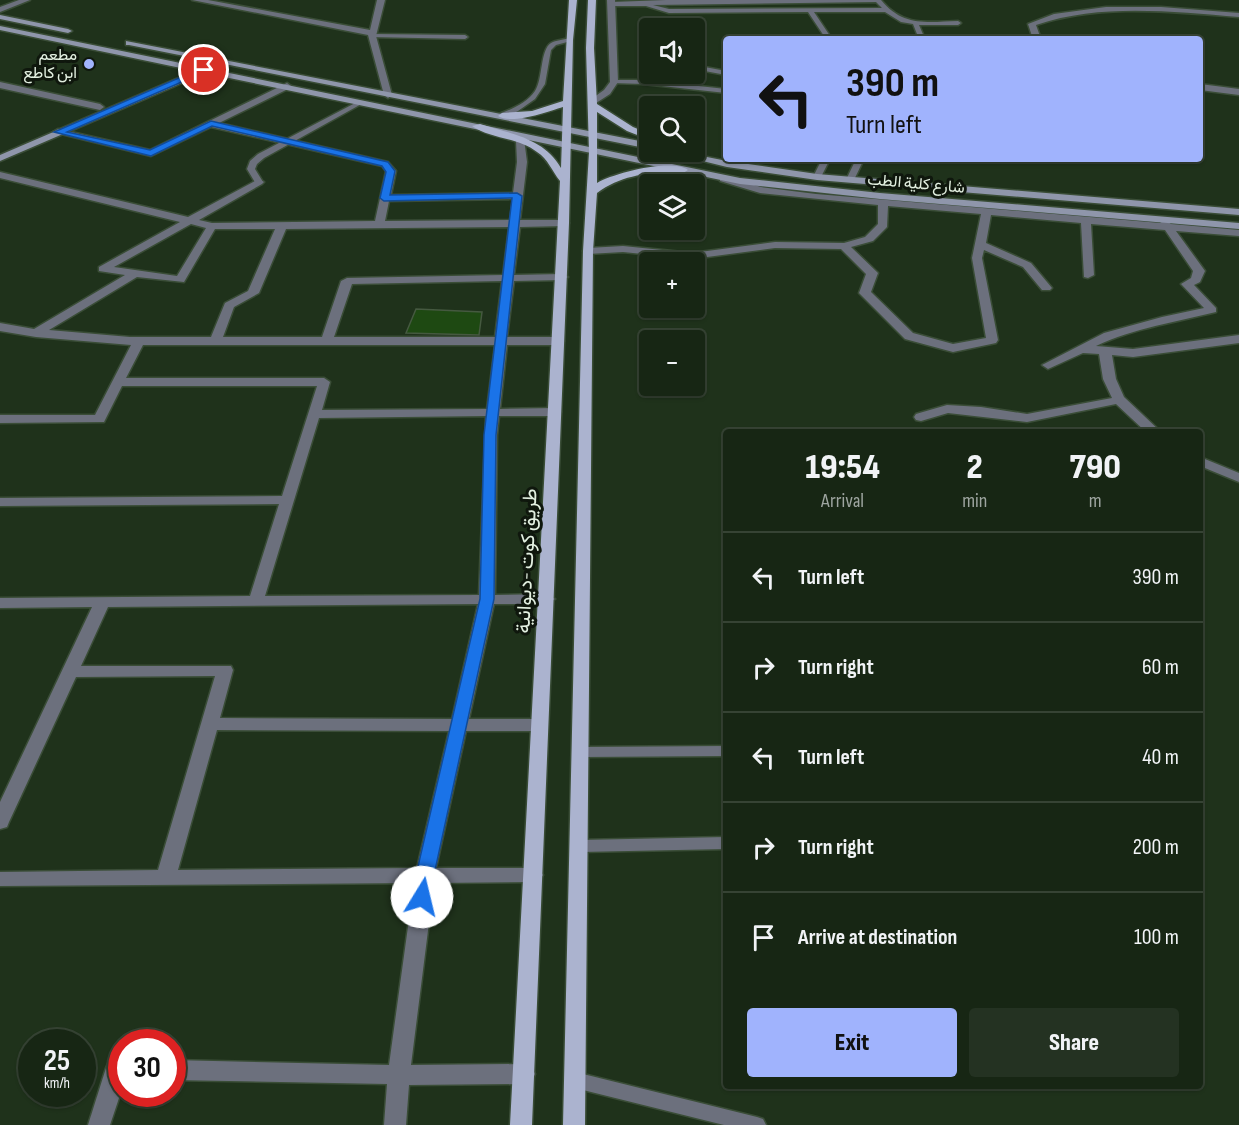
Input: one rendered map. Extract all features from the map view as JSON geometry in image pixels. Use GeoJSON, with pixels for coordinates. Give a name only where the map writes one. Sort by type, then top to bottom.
{"type":"FeatureCollection","features":[{"type":"Feature","properties":{"kind":"main road","name":"طريق كوت -ديوانية"},"geometry":{"type":"LineString","coordinates":[[521,1125],[562,277],[569,40],[573,0]]}},
{"type":"Feature","properties":{"kind":"main road"},"geometry":{"type":"LineString","coordinates":[[574,1125],[588,251],[594,152],[590,48],[592,0]]}},
{"type":"Feature","properties":{"kind":"main road"},"geometry":{"type":"LineString","coordinates":[[0,17],[79,33]]}},
{"type":"Feature","properties":{"kind":"main road","name":"شارع كلية الطب"},"geometry":{"type":"LineString","coordinates":[[5,29],[264,81],[712,176],[794,188],[1053,211],[1166,224],[1239,226]]}},
{"type":"Feature","properties":{"kind":"main road"},"geometry":{"type":"LineString","coordinates":[[124,42],[639,144]]}},
{"type":"Feature","properties":{"kind":"main road"},"geometry":{"type":"LineString","coordinates":[[141,56],[158,49]]}},
{"type":"Feature","properties":{"kind":"main road"},"geometry":{"type":"LineString","coordinates":[[1,151],[100,106],[193,68]]}},
{"type":"Feature","properties":{"kind":"main road"},"geometry":{"type":"LineString","coordinates":[[1,151],[58,132],[204,70]]}},
{"type":"Feature","properties":{"kind":"main road"},"geometry":{"type":"LineString","coordinates":[[264,81],[281,74]]}},
{"type":"Feature","properties":{"kind":"main road"},"geometry":{"type":"LineString","coordinates":[[502,116],[546,111],[567,103]]}},
{"type":"Feature","properties":{"kind":"main road"},"geometry":{"type":"LineString","coordinates":[[593,104],[639,133]]}},
{"type":"Feature","properties":{"kind":"main road"},"geometry":{"type":"LineString","coordinates":[[477,126],[521,141],[544,152],[566,181]]}},
{"type":"Feature","properties":{"kind":"main road","name":"شارع كلية الطب"},"geometry":{"type":"LineString","coordinates":[[705,159],[817,177],[1239,212]]}},
{"type":"Feature","properties":{"kind":"main road"},"geometry":{"type":"LineString","coordinates":[[593,191],[606,182],[624,175],[646,171],[683,170]]}},
{"type":"Feature","properties":{"kind":"main road"},"geometry":{"type":"LineString","coordinates":[[1051,197],[1053,211]]}},
{"type":"Feature","properties":{"kind":"street"},"geometry":{"type":"LineString","coordinates":[[0,10],[26,0]]}},
{"type":"Feature","properties":{"kind":"street"},"geometry":{"type":"LineString","coordinates":[[196,0],[372,35]]}},
{"type":"Feature","properties":{"kind":"street"},"geometry":{"type":"LineString","coordinates":[[240,8],[259,0]]}},
{"type":"Feature","properties":{"kind":"street"},"geometry":{"type":"LineString","coordinates":[[381,0],[372,35],[388,95]]}},
{"type":"Feature","properties":{"kind":"street"},"geometry":{"type":"LineString","coordinates":[[593,104],[607,92],[614,82],[611,2]]}},
{"type":"Feature","properties":{"kind":"street"},"geometry":{"type":"LineString","coordinates":[[1036,36],[1032,24],[1049,15],[1110,7],[1239,15]]}},
{"type":"Feature","properties":{"kind":"street"},"geometry":{"type":"LineString","coordinates":[[0,33],[5,29]]}},
{"type":"Feature","properties":{"kind":"street"},"geometry":{"type":"LineString","coordinates":[[0,85],[100,106]]}},
{"type":"Feature","properties":{"kind":"street"},"geometry":{"type":"LineString","coordinates":[[58,132],[151,153],[287,86]]}},
{"type":"Feature","properties":{"kind":"street"},"geometry":{"type":"LineString","coordinates":[[1203,87],[1239,92]]}},
{"type":"Feature","properties":{"kind":"street"},"geometry":{"type":"LineString","coordinates":[[211,124],[385,164],[391,171],[379,225]]}},
{"type":"Feature","properties":{"kind":"street"},"geometry":{"type":"LineString","coordinates":[[395,1125],[399,1075],[425,875],[487,599],[490,435],[522,162],[521,141]]}},
{"type":"Feature","properties":{"kind":"street"},"geometry":{"type":"LineString","coordinates":[[0,175],[213,226],[564,223]]}},
{"type":"Feature","properties":{"kind":"street"},"geometry":{"type":"LineString","coordinates":[[712,176],[760,190],[1086,221],[1166,224],[1239,234]]}},
{"type":"Feature","properties":{"kind":"street"},"geometry":{"type":"LineString","coordinates":[[213,226],[180,280],[103,269],[259,182]]}},
{"type":"Feature","properties":{"kind":"street"},"geometry":{"type":"LineString","coordinates":[[384,198],[517,196]]}},
{"type":"Feature","properties":{"kind":"street"},"geometry":{"type":"LineString","coordinates":[[588,251],[623,249],[692,256],[775,245],[844,246],[869,239],[883,225],[883,203]]}},
{"type":"Feature","properties":{"kind":"street"},"geometry":{"type":"LineString","coordinates":[[844,246],[872,273],[865,293],[909,336],[953,348],[992,340],[977,258],[987,212]]}},
{"type":"Feature","properties":{"kind":"street"},"geometry":{"type":"LineString","coordinates":[[1086,221],[1088,275]]}},
{"type":"Feature","properties":{"kind":"street"},"geometry":{"type":"LineString","coordinates":[[1048,365],[1108,336],[1156,321],[1212,310],[1187,284],[1196,280],[1199,271],[1166,224]]}},
{"type":"Feature","properties":{"kind":"street"},"geometry":{"type":"LineString","coordinates":[[216,341],[229,305],[253,293],[282,225]]}},
{"type":"Feature","properties":{"kind":"street"},"geometry":{"type":"LineString","coordinates":[[980,244],[1027,265],[1046,288]]}},
{"type":"Feature","properties":{"kind":"street"},"geometry":{"type":"LineString","coordinates":[[36,333],[135,274]]}},
{"type":"Feature","properties":{"kind":"street"},"geometry":{"type":"LineString","coordinates":[[327,341],[347,281],[562,277]]}},
{"type":"Feature","properties":{"kind":"street"},"geometry":{"type":"LineString","coordinates":[[0,327],[36,333],[139,341],[558,341]]}},
{"type":"Feature","properties":{"kind":"street"},"geometry":{"type":"LineString","coordinates":[[1082,349],[1133,354],[1239,339]]}},
{"type":"Feature","properties":{"kind":"street"},"geometry":{"type":"LineString","coordinates":[[0,419],[99,419],[139,341]]}},
{"type":"Feature","properties":{"kind":"street"},"geometry":{"type":"LineString","coordinates":[[1105,351],[1107,376],[1123,407],[1150,429]]}},
{"type":"Feature","properties":{"kind":"street"},"geometry":{"type":"LineString","coordinates":[[118,382],[324,382],[256,601]]}},
{"type":"Feature","properties":{"kind":"street"},"geometry":{"type":"LineString","coordinates":[[921,417],[946,409],[981,411],[1027,418],[1119,400]]}},
{"type":"Feature","properties":{"kind":"street"},"geometry":{"type":"LineString","coordinates":[[315,414],[555,412]]}},
{"type":"Feature","properties":{"kind":"street"},"geometry":{"type":"LineString","coordinates":[[1203,462],[1239,478]]}},
{"type":"Feature","properties":{"kind":"street"},"geometry":{"type":"LineString","coordinates":[[1203,473],[1222,470]]}},
{"type":"Feature","properties":{"kind":"street"},"geometry":{"type":"LineString","coordinates":[[0,502],[288,500]]}},
{"type":"Feature","properties":{"kind":"street"},"geometry":{"type":"LineString","coordinates":[[0,603],[547,599]]}},
{"type":"Feature","properties":{"kind":"street"},"geometry":{"type":"LineString","coordinates":[[0,822],[7,791],[70,672],[102,603]]}},
{"type":"Feature","properties":{"kind":"street"},"geometry":{"type":"LineString","coordinates":[[70,672],[225,670],[166,877]]}},
{"type":"Feature","properties":{"kind":"street"},"geometry":{"type":"LineString","coordinates":[[211,724],[539,725]]}},
{"type":"Feature","properties":{"kind":"street"},"geometry":{"type":"LineString","coordinates":[[0,879],[533,875]]}},
{"type":"Feature","properties":{"kind":"street"},"geometry":{"type":"LineString","coordinates":[[186,1070],[399,1075],[524,1074]]}},
{"type":"Feature","properties":{"kind":"street"},"geometry":{"type":"LineString","coordinates":[[99,1125],[108,1096]]}},
{"type":"Feature","properties":{"kind":"lane"},"geometry":{"type":"LineString","coordinates":[[611,2],[649,4],[666,1],[879,0],[885,10],[897,20],[958,23]]}},
{"type":"Feature","properties":{"kind":"lane"},"geometry":{"type":"LineString","coordinates":[[681,2],[684,10]]}},
{"type":"Feature","properties":{"kind":"lane"},"geometry":{"type":"LineString","coordinates":[[649,4],[652,9],[658,10],[885,10]]}},
{"type":"Feature","properties":{"kind":"lane"},"geometry":{"type":"LineString","coordinates":[[810,10],[827,36]]}},
{"type":"Feature","properties":{"kind":"lane"},"geometry":{"type":"LineString","coordinates":[[915,22],[921,36]]}},
{"type":"Feature","properties":{"kind":"lane"},"geometry":{"type":"LineString","coordinates":[[372,35],[465,37]]}},
{"type":"Feature","properties":{"kind":"lane"},"geometry":{"type":"LineString","coordinates":[[502,116],[536,96],[544,82],[548,49],[554,44],[569,40]]}},
{"type":"Feature","properties":{"kind":"lane"},"geometry":{"type":"LineString","coordinates":[[705,69],[723,73]]}},
{"type":"Feature","properties":{"kind":"lane"},"geometry":{"type":"LineString","coordinates":[[709,77],[717,72]]}},
{"type":"Feature","properties":{"kind":"lane"},"geometry":{"type":"LineString","coordinates":[[614,82],[628,81],[723,91]]}},
{"type":"Feature","properties":{"kind":"lane"},"geometry":{"type":"LineString","coordinates":[[693,87],[698,84]]}},
{"type":"Feature","properties":{"kind":"lane"},"geometry":{"type":"LineString","coordinates":[[259,182],[251,170],[253,163],[261,156],[361,102]]}},
{"type":"Feature","properties":{"kind":"lane"},"geometry":{"type":"LineString","coordinates":[[817,177],[824,162]]}},
{"type":"Feature","properties":{"kind":"lane"},"geometry":{"type":"LineString","coordinates":[[850,180],[859,162]]}},
{"type":"Feature","properties":{"kind":"lane"},"geometry":{"type":"LineString","coordinates":[[581,752],[723,751]]}},
{"type":"Feature","properties":{"kind":"lane"},"geometry":{"type":"LineString","coordinates":[[580,846],[723,843]]}},
{"type":"Feature","properties":{"kind":"lane"},"geometry":{"type":"LineString","coordinates":[[575,1080],[725,1121],[757,1125]]}},
{"type":"Feature","properties":{"kind":"building"},"geometry":{"type":"Polygon","coordinates":[[[416,309],[482,312],[479,335],[406,333],[416,309]]]}},
{"type":"Feature","properties":{"kind":"place","name":"مطعم ابن كاطع"},"geometry":{"type":"Point","coordinates":[89,64]}},
{"type":"Feature","properties":{"kind":"route"},"geometry":{"type":"LineString","coordinates":[[204,70],[58,132],[151,153],[211,124],[367,158],[385,164],[391,171],[384,198],[517,196],[490,435],[487,599],[422,897]]}}]}
